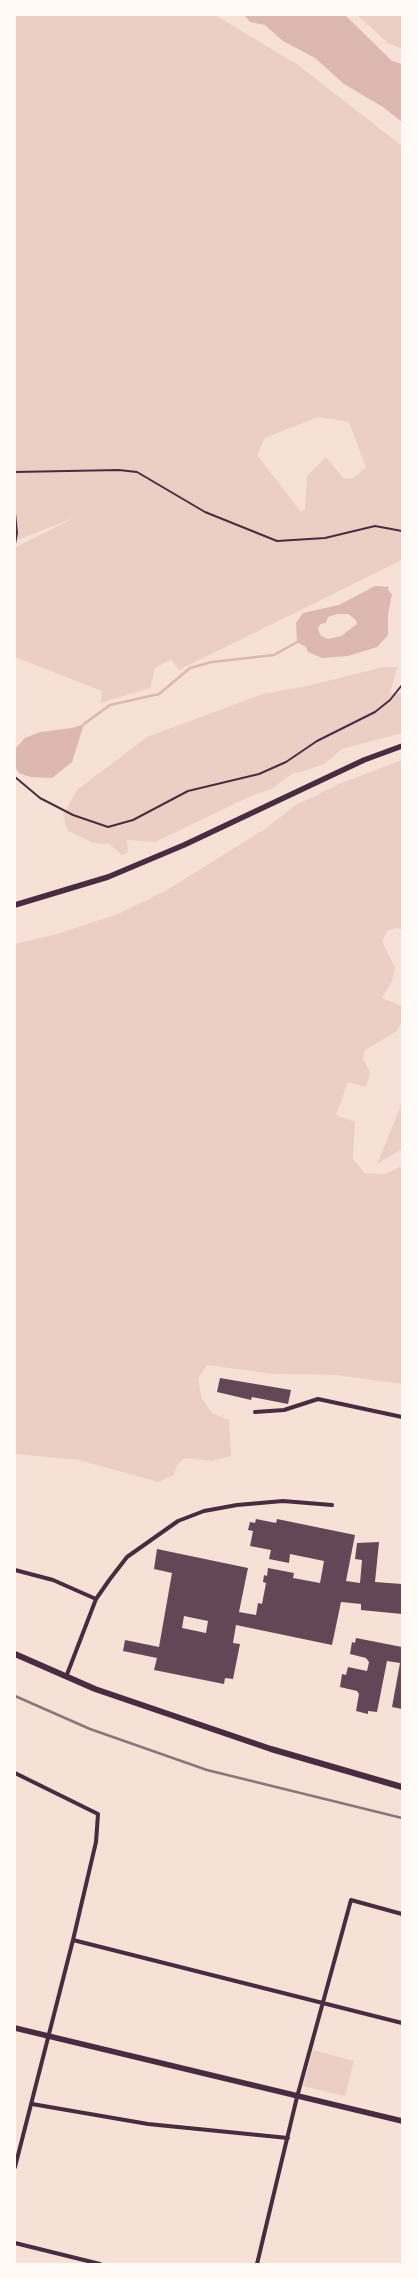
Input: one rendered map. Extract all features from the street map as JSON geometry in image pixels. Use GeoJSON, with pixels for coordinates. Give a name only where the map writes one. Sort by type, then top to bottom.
{"type":"FeatureCollection","features":[{"type":"Feature","properties":{"kind":"main road"},"geometry":{"type":"LineString","coordinates":[[15,905],[108,877],[184,845],[364,760],[402,746]]}},
{"type":"Feature","properties":{"kind":"main road"},"geometry":{"type":"LineString","coordinates":[[15,1654],[95,1689],[271,1749],[402,1786]]}},
{"type":"Feature","properties":{"kind":"main road"},"geometry":{"type":"LineString","coordinates":[[15,2028],[402,2121]]}},
{"type":"Feature","properties":{"kind":"street"},"geometry":{"type":"LineString","coordinates":[[255,1412],[284,1410],[318,1400],[325,1400],[402,1417]]}},
{"type":"Feature","properties":{"kind":"street"},"geometry":{"type":"LineString","coordinates":[[66,1677],[96,1599],[127,1557],[178,1521],[204,1510],[262,1502],[332,1505]]}},
{"type":"Feature","properties":{"kind":"street"},"geometry":{"type":"LineString","coordinates":[[15,1570],[53,1580],[96,1599]]}},
{"type":"Feature","properties":{"kind":"street"},"geometry":{"type":"LineString","coordinates":[[15,1773],[98,1814],[96,1842],[73,1940],[15,2167]]}},
{"type":"Feature","properties":{"kind":"street"},"geometry":{"type":"LineString","coordinates":[[256,2264],[297,2097],[352,1900],[402,1914]]}},
{"type":"Feature","properties":{"kind":"street"},"geometry":{"type":"LineString","coordinates":[[73,1940],[402,2023]]}},
{"type":"Feature","properties":{"kind":"street"},"geometry":{"type":"LineString","coordinates":[[32,2104],[148,2124],[288,2138]]}},
{"type":"Feature","properties":{"kind":"street"},"geometry":{"type":"LineString","coordinates":[[15,2243],[100,2264]]}},
{"type":"Feature","properties":{"kind":"path"},"geometry":{"type":"LineString","coordinates":[[15,472],[112,470],[137,472],[204,512],[277,541],[325,538],[374,526],[402,530]]}},
{"type":"Feature","properties":{"kind":"path"},"geometry":{"type":"LineString","coordinates":[[15,513],[18,533],[15,544]]}},
{"type":"Feature","properties":{"kind":"path"},"geometry":{"type":"LineString","coordinates":[[15,777],[40,798],[73,816],[108,827],[133,820],[188,791],[259,774],[286,762],[317,741],[375,712],[390,700],[402,685]]}},
{"type":"Feature","properties":{"kind":"shaded area"},"geometry":{"type":"Polygon","coordinates":[[[15,15],[215,15],[298,65],[402,146],[402,560],[179,670],[171,659],[155,668],[150,688],[100,703],[102,691],[15,657],[16,547],[76,517],[15,541],[15,15]],[[318,417],[265,438],[257,455],[301,512],[305,509],[307,476],[326,457],[343,478],[352,479],[366,467],[349,422],[318,417]]]}},
{"type":"Feature","properties":{"kind":"shaded area"},"geometry":{"type":"Polygon","coordinates":[[[244,15],[345,15],[392,61],[402,64],[402,122],[383,107],[344,84],[315,58],[283,41],[265,25],[250,22],[244,15]]]}},
{"type":"Feature","properties":{"kind":"shaded area"},"geometry":{"type":"Polygon","coordinates":[[[357,15],[402,15],[402,49],[388,43],[357,15]]]}},
{"type":"Feature","properties":{"kind":"shaded area"},"geometry":{"type":"Polygon","coordinates":[[[375,586],[389,587],[388,590],[392,594],[388,615],[388,635],[377,647],[348,656],[322,658],[308,652],[306,647],[297,642],[296,623],[303,613],[339,605],[375,586]],[[337,614],[328,617],[326,623],[320,624],[318,629],[321,636],[328,639],[341,636],[357,624],[356,620],[348,614],[337,614]]]}},
{"type":"Feature","properties":{"kind":"shaded area"},"geometry":{"type":"Polygon","coordinates":[[[383,667],[397,667],[390,693],[402,693],[402,733],[342,749],[324,764],[293,773],[273,788],[251,796],[155,842],[127,840],[128,852],[122,855],[109,844],[93,843],[67,830],[63,815],[77,790],[147,737],[263,694],[307,686],[383,667]]]}},
{"type":"Feature","properties":{"kind":"shaded area"},"geometry":{"type":"Polygon","coordinates":[[[84,724],[72,762],[52,778],[30,777],[19,773],[15,767],[15,749],[25,738],[40,732],[72,728],[84,724]]]}},
{"type":"Feature","properties":{"kind":"shaded area"},"geometry":{"type":"Polygon","coordinates":[[[402,760],[402,931],[398,928],[388,930],[382,941],[395,968],[392,981],[382,998],[402,1006],[402,1022],[396,1032],[365,1050],[363,1059],[370,1072],[368,1082],[365,1087],[348,1082],[336,1115],[355,1122],[353,1159],[365,1173],[385,1174],[402,1166],[402,1384],[336,1375],[273,1374],[207,1365],[198,1379],[202,1399],[212,1413],[229,1420],[231,1456],[212,1461],[185,1458],[177,1465],[174,1475],[158,1482],[79,1460],[15,1454],[15,944],[57,934],[118,914],[167,890],[268,827],[294,806],[339,784],[402,760]]]}},
{"type":"Feature","properties":{"kind":"shaded area"},"geometry":{"type":"Polygon","coordinates":[[[402,1103],[402,1149],[377,1164],[402,1103]]]}},
{"type":"Feature","properties":{"kind":"shaded area"},"geometry":{"type":"Polygon","coordinates":[[[313,2050],[354,2061],[345,2096],[303,2086],[313,2050]]]}},
{"type":"Feature","properties":{"kind":"building"},"geometry":{"type":"Polygon","coordinates":[[[220,1378],[291,1390],[288,1404],[252,1397],[251,1400],[217,1392],[220,1378]]]}},
{"type":"Feature","properties":{"kind":"building"},"geometry":{"type":"Polygon","coordinates":[[[256,1519],[276,1523],[277,1519],[355,1535],[346,1581],[360,1583],[362,1560],[355,1559],[357,1543],[379,1542],[375,1582],[402,1584],[402,1614],[361,1610],[361,1604],[341,1602],[332,1645],[236,1625],[233,1643],[240,1644],[233,1679],[225,1678],[224,1684],[154,1670],[157,1658],[123,1651],[125,1640],[159,1647],[172,1573],[154,1569],[157,1549],[248,1568],[239,1612],[256,1615],[258,1603],[262,1604],[266,1583],[263,1582],[264,1575],[267,1576],[268,1568],[294,1573],[293,1578],[320,1583],[324,1561],[290,1554],[289,1563],[269,1559],[271,1550],[250,1546],[253,1531],[248,1530],[250,1522],[255,1523],[256,1519]],[[184,1616],[182,1628],[206,1633],[208,1621],[184,1616]]]}},
{"type":"Feature","properties":{"kind":"building"},"geometry":{"type":"Polygon","coordinates":[[[356,1638],[402,1647],[402,1709],[392,1707],[400,1663],[387,1661],[377,1712],[368,1711],[368,1714],[356,1711],[359,1694],[357,1691],[340,1687],[342,1674],[346,1675],[348,1667],[367,1671],[369,1662],[366,1658],[350,1654],[352,1642],[355,1643],[356,1638]]]}},
{"type":"Feature","properties":{"kind":"waterway"},"geometry":{"type":"LineString","coordinates":[[84,724],[110,705],[159,694],[190,668],[212,662],[274,655],[297,642]]}},
{"type":"Feature","properties":{"kind":"railway"},"geometry":{"type":"LineString","coordinates":[[15,1696],[90,1729],[207,1770],[402,1818]]}}]}
